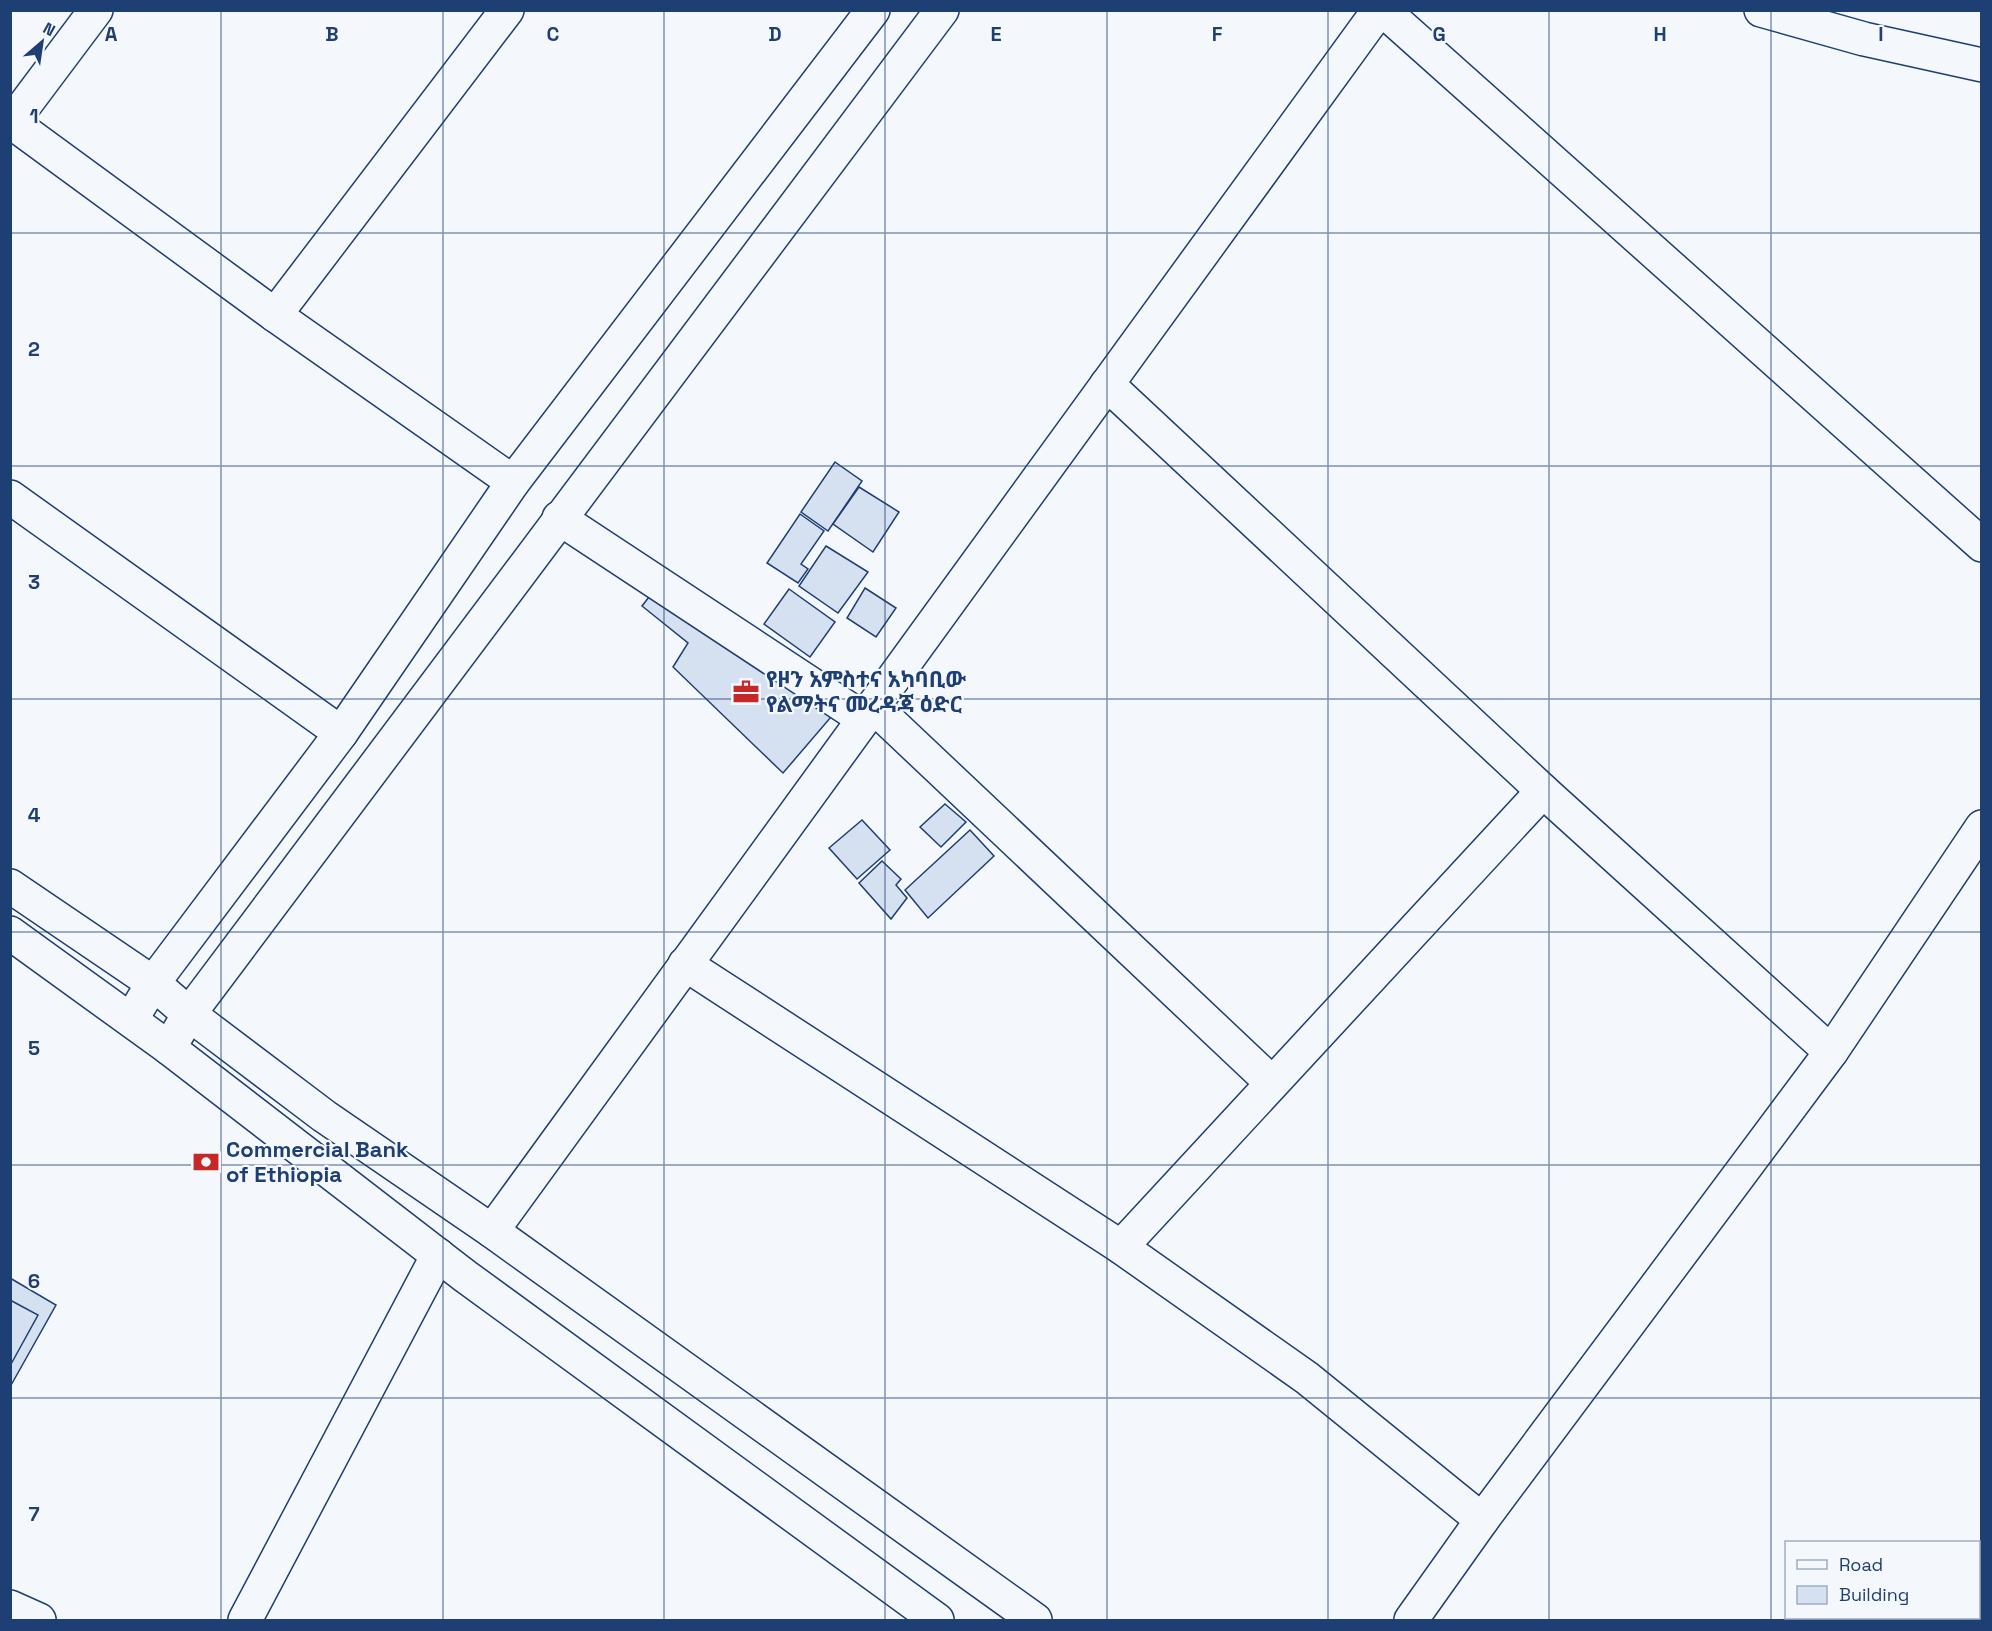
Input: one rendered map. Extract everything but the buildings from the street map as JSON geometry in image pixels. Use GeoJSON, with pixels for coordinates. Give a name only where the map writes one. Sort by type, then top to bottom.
{"type":"FeatureCollection","features":[{"type":"Feature","properties":{"kind":"main road"},"geometry":{"type":"LineString","coordinates":[[96,10],[11,122],[275,315],[513,482]]}},
{"type":"Feature","properties":{"kind":"main road"},"geometry":{"type":"LineString","coordinates":[[275,315],[507,10]]}},
{"type":"Feature","properties":{"kind":"main road"},"geometry":{"type":"LineString","coordinates":[[131,1020],[153,983],[341,733],[513,482],[873,10]]}},
{"type":"Feature","properties":{"kind":"main road"},"geometry":{"type":"LineString","coordinates":[[169,1048],[189,1014],[942,10]]}},
{"type":"Feature","properties":{"kind":"main road"},"geometry":{"type":"LineString","coordinates":[[492,1231],[1381,10],[1982,545]]}},
{"type":"Feature","properties":{"kind":"main road"},"geometry":{"type":"LineString","coordinates":[[1761,10],[1864,39],[1982,65]]}},
{"type":"Feature","properties":{"kind":"main road"},"geometry":{"type":"LineString","coordinates":[[1107,384],[1543,791],[1831,1052]]}},
{"type":"Feature","properties":{"kind":"main road"},"geometry":{"type":"LineString","coordinates":[[10,497],[341,733]]}},
{"type":"Feature","properties":{"kind":"main road"},"geometry":{"type":"LineString","coordinates":[[559,518],[868,713],[1272,1083]]}},
{"type":"Feature","properties":{"kind":"main road"},"geometry":{"type":"LineString","coordinates":[[1121,1247],[1543,791]]}},
{"type":"Feature","properties":{"kind":"main road"},"geometry":{"type":"LineString","coordinates":[[1411,1620],[1482,1520],[1831,1052],[1982,827]]}},
{"type":"Feature","properties":{"kind":"main road"},"geometry":{"type":"LineString","coordinates":[[10,886],[153,983],[189,1014],[324,1116],[492,1231],[1035,1620]]}},
{"type":"Feature","properties":{"kind":"main road"},"geometry":{"type":"LineString","coordinates":[[10,933],[169,1048],[438,1255],[937,1620]]}},
{"type":"Feature","properties":{"kind":"main road"},"geometry":{"type":"LineString","coordinates":[[685,964],[1121,1247],[1307,1378],[1482,1520]]}},
{"type":"Feature","properties":{"kind":"main road"},"geometry":{"type":"LineString","coordinates":[[245,1620],[438,1255]]}},
{"type":"Feature","properties":{"kind":"main road"},"geometry":{"type":"LineString","coordinates":[[10,1607],[39,1620]]}},
{"type":"Feature","properties":{"kind":"place","name":"የዞን አምስተና አካባቢው የልማትና መረዳጃ ዕድር"},"geometry":{"type":"Point","coordinates":[746,692]}},
{"type":"Feature","properties":{"kind":"place","name":"Commercial Bank of Ethiopia"},"geometry":{"type":"Point","coordinates":[206,1162]}}]}
